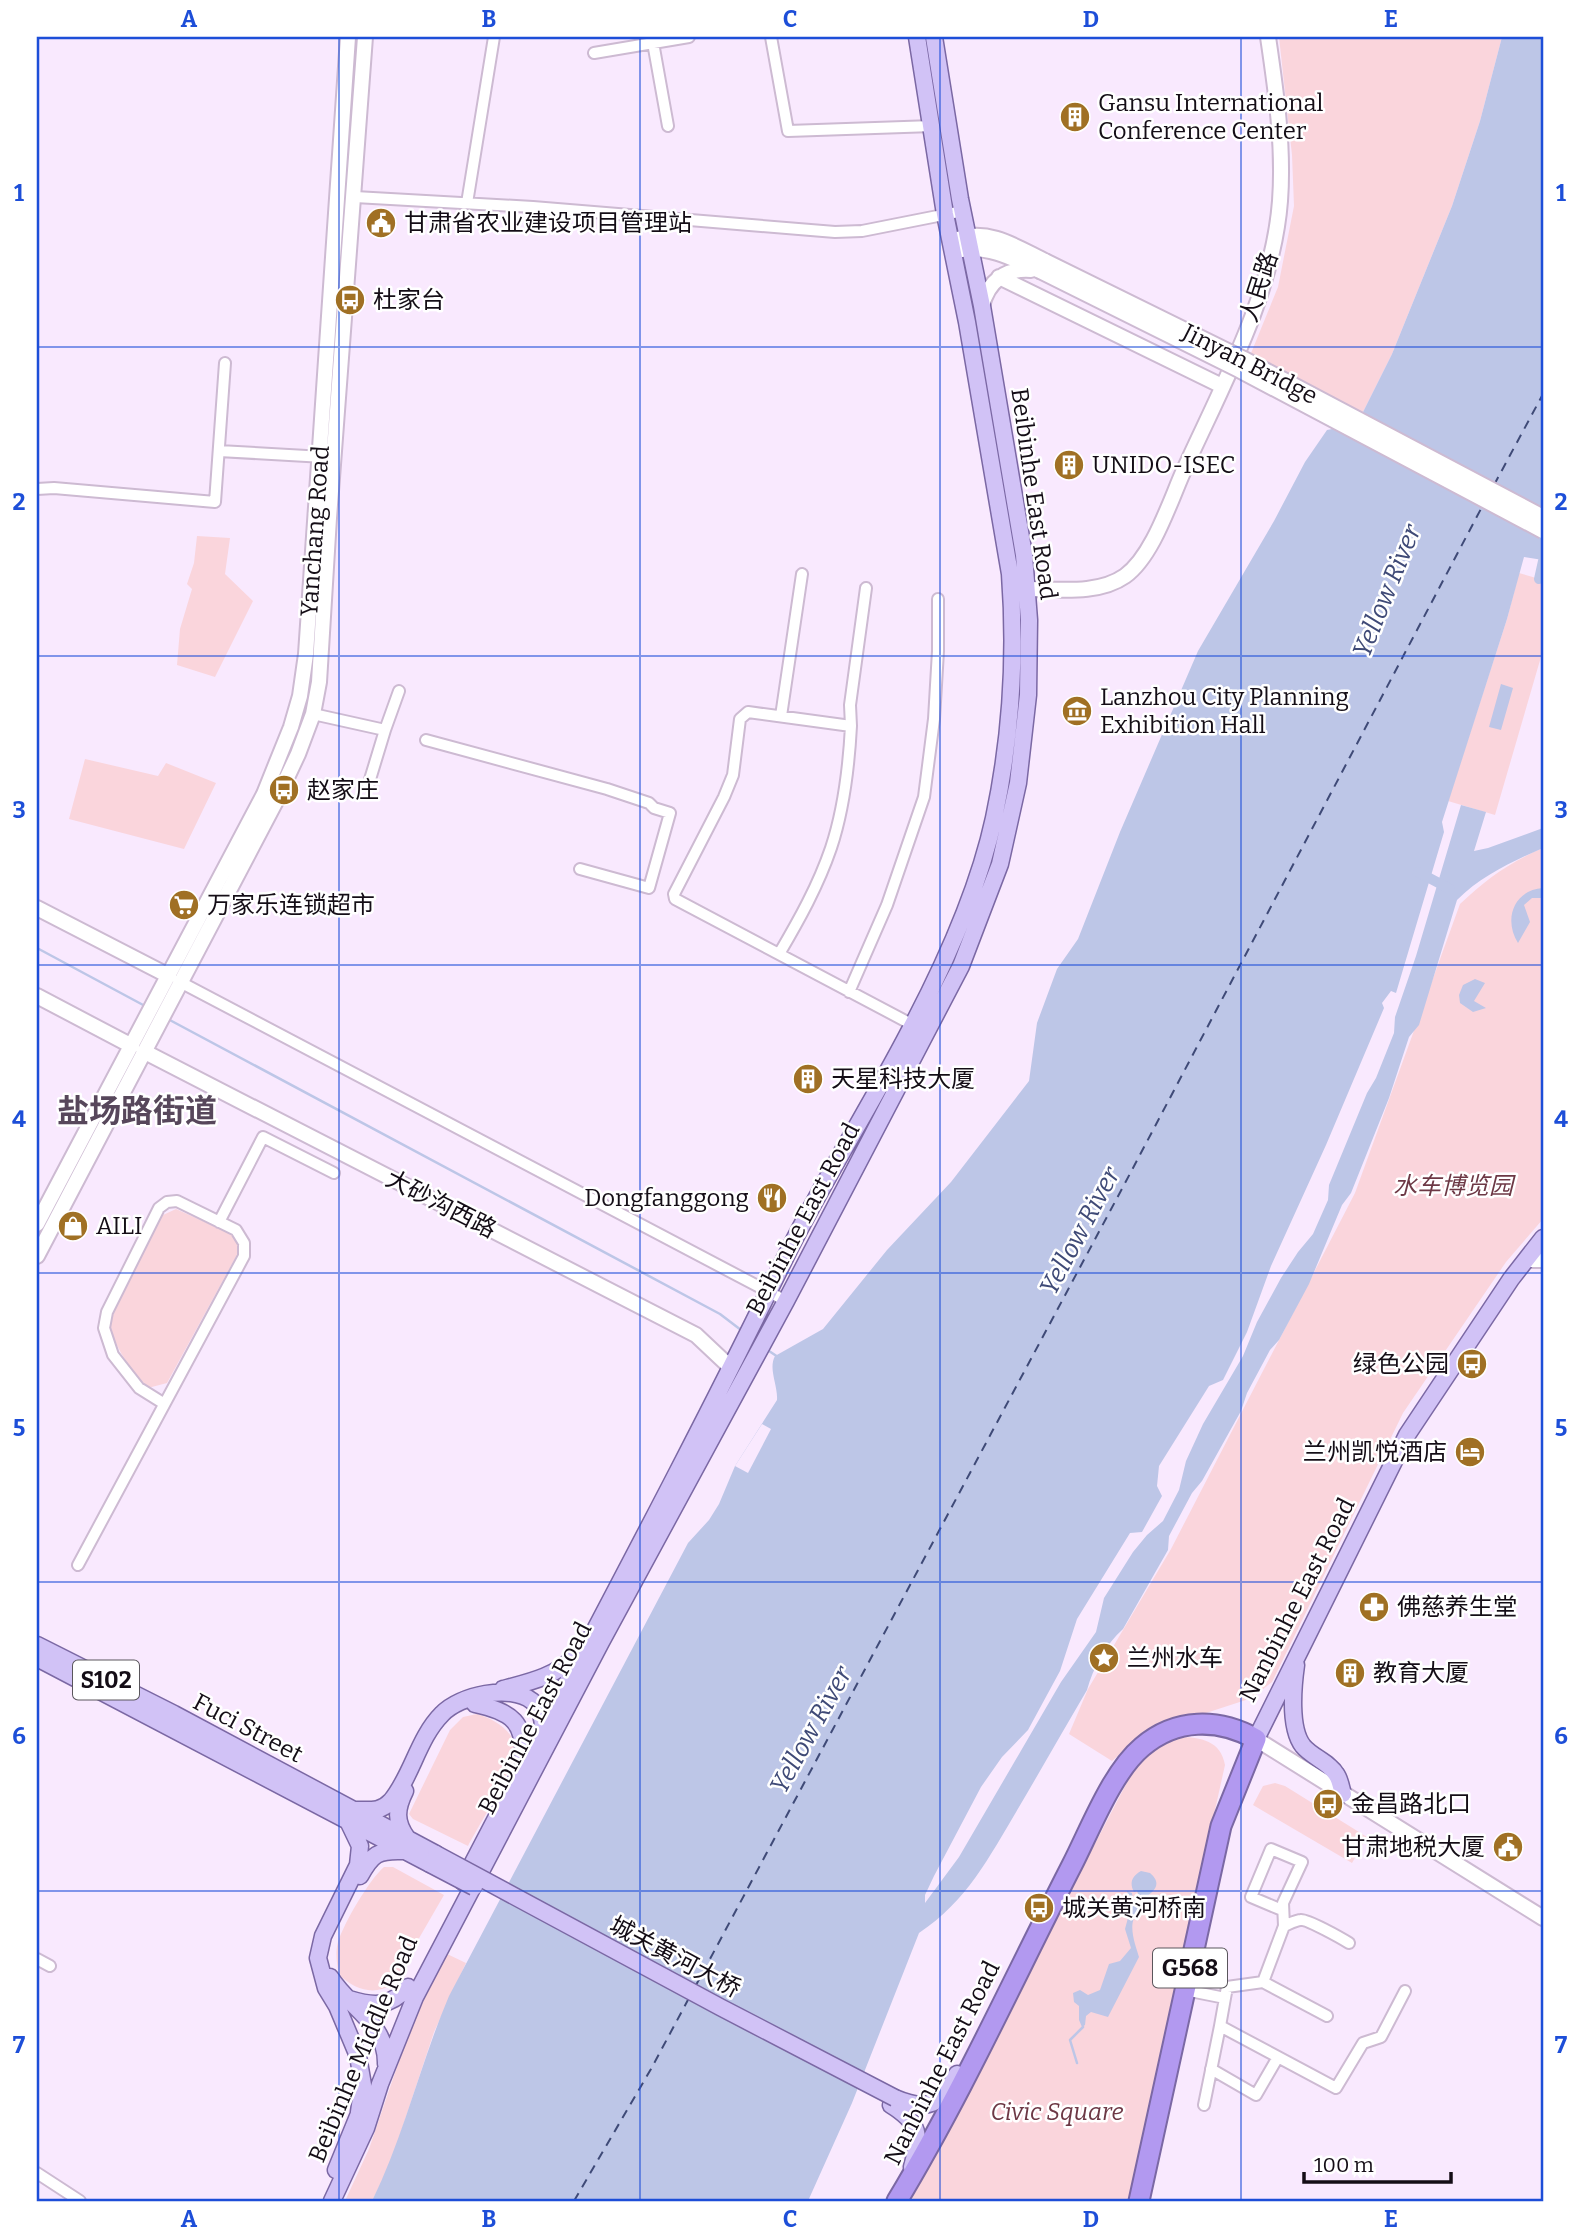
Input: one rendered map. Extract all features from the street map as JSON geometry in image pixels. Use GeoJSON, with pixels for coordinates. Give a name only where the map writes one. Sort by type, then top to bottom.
{"type":"FeatureCollection","features":[{"type":"Feature","properties":{"kind":"highway","name":"Nanbinhe East Road"},"geometry":{"type":"LineString","coordinates":[[897,2201],[950,2106],[1119,1774],[1141,1748],[1166,1732],[1197,1724],[1223,1725],[1238,1729],[1256,1739],[1221,1826],[1139,2201]]}},
{"type":"Feature","properties":{"kind":"main road","name":"Yanchang Road"},"geometry":{"type":"LineString","coordinates":[[142,1042],[276,801],[313,713],[319,682],[348,37]]}},
{"type":"Feature","properties":{"kind":"main road","name":"Yanchang Road"},"geometry":{"type":"LineString","coordinates":[[175,980],[280,759],[300,696],[355,197],[366,37]]}},
{"type":"Feature","properties":{"kind":"main road","name":"Beibinhe East Road"},"geometry":{"type":"LineString","coordinates":[[470,1880],[543,1727],[733,1359],[913,1025],[953,939],[983,859],[994,820],[1012,692],[1010,574],[984,417],[945,214],[918,37]]}},
{"type":"Feature","properties":{"kind":"main road","name":"Beibinhe East Road"},"geometry":{"type":"LineString","coordinates":[[470,1880],[540,1759],[754,1361],[961,966],[1000,864],[1018,783],[1028,695],[1027,589],[1024,555],[934,37]]}},
{"type":"Feature","properties":{"kind":"main road","name":"人民路"},"geometry":{"type":"LineString","coordinates":[[1027,589],[1086,589],[1107,585],[1125,576],[1140,561],[1160,524],[1222,386],[1255,305],[1275,241],[1280,201],[1280,125],[1268,37]]}},
{"type":"Feature","properties":{"kind":"main road"},"geometry":{"type":"LineString","coordinates":[[951,247],[970,241],[989,250],[1042,266]]}},
{"type":"Feature","properties":{"kind":"main road"},"geometry":{"type":"LineString","coordinates":[[982,306],[987,291],[999,277],[1014,270],[1042,266]]}},
{"type":"Feature","properties":{"kind":"main road","name":"Jinyan Bridge"},"geometry":{"type":"LineString","coordinates":[[1042,266],[1244,359],[1543,517]]}},
{"type":"Feature","properties":{"kind":"main road","name":"Jinyan Bridge"},"geometry":{"type":"LineString","coordinates":[[1042,266],[1543,531]]}},
{"type":"Feature","properties":{"kind":"main road"},"geometry":{"type":"LineString","coordinates":[[999,277],[1222,386]]}},
{"type":"Feature","properties":{"kind":"main road"},"geometry":{"type":"LineString","coordinates":[[37,908],[175,980]]}},
{"type":"Feature","properties":{"kind":"main road","name":"大砂沟西路"},"geometry":{"type":"LineString","coordinates":[[37,996],[142,1042],[696,1335],[733,1359]]}},
{"type":"Feature","properties":{"kind":"main road"},"geometry":{"type":"LineString","coordinates":[[37,1224],[142,1042]]}},
{"type":"Feature","properties":{"kind":"main road"},"geometry":{"type":"LineString","coordinates":[[37,1256],[142,1042]]}},
{"type":"Feature","properties":{"kind":"main road","name":"Nanbinhe East Road"},"geometry":{"type":"LineString","coordinates":[[1256,1739],[1407,1435],[1543,1238]]}},
{"type":"Feature","properties":{"kind":"main road"},"geometry":{"type":"LineString","coordinates":[[1526,1260],[1543,1260]]}},
{"type":"Feature","properties":{"kind":"main road"},"geometry":{"type":"LineString","coordinates":[[37,1633],[244,1744],[266,1771]]}},
{"type":"Feature","properties":{"kind":"main road"},"geometry":{"type":"LineString","coordinates":[[357,2121],[362,2095],[362,2071],[342,2002],[326,1964],[325,1955],[331,1932],[369,1860],[378,1853],[407,1845],[399,1827],[397,1810],[443,1723],[462,1708],[481,1699],[525,1685],[568,1665],[589,1640]]}},
{"type":"Feature","properties":{"kind":"main road","name":"Fuci Street"},"geometry":{"type":"LineString","coordinates":[[37,1645],[172,1721],[433,1859]]}},
{"type":"Feature","properties":{"kind":"main road"},"geometry":{"type":"LineString","coordinates":[[1297,1653],[1294,1681],[1296,1730],[1301,1744],[1336,1773],[1343,1794]]}},
{"type":"Feature","properties":{"kind":"main road","name":"Fuci Street"},"geometry":{"type":"LineString","coordinates":[[37,1658],[172,1721]]}},
{"type":"Feature","properties":{"kind":"main road"},"geometry":{"type":"LineString","coordinates":[[37,1668],[229,1766],[266,1771]]}},
{"type":"Feature","properties":{"kind":"main road"},"geometry":{"type":"LineString","coordinates":[[539,1710],[556,1704],[571,1694],[580,1681]]}},
{"type":"Feature","properties":{"kind":"main road"},"geometry":{"type":"LineString","coordinates":[[385,2035],[326,1988],[318,1958],[323,1936],[353,1878],[360,1855],[351,1816],[384,1808],[396,1793],[439,1716],[452,1704],[523,1696],[531,1700],[539,1710],[543,1727],[544,1740],[540,1759]]}},
{"type":"Feature","properties":{"kind":"main road"},"geometry":{"type":"LineString","coordinates":[[481,1699],[516,1721],[524,1744],[523,1767]]}},
{"type":"Feature","properties":{"kind":"main road"},"geometry":{"type":"LineString","coordinates":[[1256,1739],[1543,1918]]}},
{"type":"Feature","properties":{"kind":"main road","name":"城关黄河大桥"},"geometry":{"type":"LineString","coordinates":[[433,1859],[893,2101]]}},
{"type":"Feature","properties":{"kind":"main road","name":"Beibinhe Middle Road"},"geometry":{"type":"LineString","coordinates":[[321,2201],[357,2121],[385,2035],[408,1987],[470,1880]]}},
{"type":"Feature","properties":{"kind":"main road","name":"Beibinhe Middle Road"},"geometry":{"type":"LineString","coordinates":[[332,2201],[356,2152],[406,2015],[470,1880]]}},
{"type":"Feature","properties":{"kind":"main road","name":"Nanbinhe East Road"},"geometry":{"type":"LineString","coordinates":[[893,2101],[926,2106],[936,2102],[950,2089],[998,1997],[1029,1947]]}},
{"type":"Feature","properties":{"kind":"main road"},"geometry":{"type":"LineString","coordinates":[[342,2002],[389,2003],[408,1987]]}},
{"type":"Feature","properties":{"kind":"main road"},"geometry":{"type":"LineString","coordinates":[[380,2084],[386,2067],[385,2035],[406,2015]]}},
{"type":"Feature","properties":{"kind":"main road"},"geometry":{"type":"LineString","coordinates":[[893,2101],[917,2129],[918,2139],[912,2168],[897,2201]]}},
{"type":"Feature","properties":{"kind":"street"},"geometry":{"type":"LineString","coordinates":[[467,203],[494,37]]}},
{"type":"Feature","properties":{"kind":"street"},"geometry":{"type":"LineString","coordinates":[[594,53],[653,40],[689,37]]}},
{"type":"Feature","properties":{"kind":"street"},"geometry":{"type":"LineString","coordinates":[[772,37],[788,131],[933,126]]}},
{"type":"Feature","properties":{"kind":"street"},"geometry":{"type":"LineString","coordinates":[[653,40],[668,126]]}},
{"type":"Feature","properties":{"kind":"street"},"geometry":{"type":"LineString","coordinates":[[355,197],[467,203],[835,232],[862,231],[963,211]]}},
{"type":"Feature","properties":{"kind":"street"},"geometry":{"type":"LineString","coordinates":[[37,489],[54,488],[215,502],[225,363]]}},
{"type":"Feature","properties":{"kind":"street"},"geometry":{"type":"LineString","coordinates":[[219,451],[328,457]]}},
{"type":"Feature","properties":{"kind":"street"},"geometry":{"type":"LineString","coordinates":[[781,716],[802,574]]}},
{"type":"Feature","properties":{"kind":"street"},"geometry":{"type":"LineString","coordinates":[[779,954],[809,902],[832,846],[849,763],[850,705],[866,588]]}},
{"type":"Feature","properties":{"kind":"street"},"geometry":{"type":"LineString","coordinates":[[849,992],[887,905],[924,797],[934,719],[938,599]]}},
{"type":"Feature","properties":{"kind":"street"},"geometry":{"type":"LineString","coordinates":[[368,786],[400,691]]}},
{"type":"Feature","properties":{"kind":"street"},"geometry":{"type":"LineString","coordinates":[[851,726],[748,712],[740,719],[733,775],[674,894],[675,899],[913,1025]]}},
{"type":"Feature","properties":{"kind":"street"},"geometry":{"type":"LineString","coordinates":[[313,713],[385,730]]}},
{"type":"Feature","properties":{"kind":"street"},"geometry":{"type":"LineString","coordinates":[[426,740],[607,789],[670,813],[649,888],[580,869]]}},
{"type":"Feature","properties":{"kind":"street"},"geometry":{"type":"LineString","coordinates":[[175,980],[783,1307]]}},
{"type":"Feature","properties":{"kind":"street"},"geometry":{"type":"LineString","coordinates":[[219,1222],[263,1136],[334,1174]]}},
{"type":"Feature","properties":{"kind":"street"},"geometry":{"type":"LineString","coordinates":[[78,1564],[244,1256],[244,1243],[236,1230],[177,1201],[167,1202],[159,1208],[107,1312],[104,1328],[113,1355],[139,1388],[163,1403]]}},
{"type":"Feature","properties":{"kind":"street"},"geometry":{"type":"LineString","coordinates":[[1263,1982],[1284,1926],[1283,1903],[1302,1862],[1271,1849],[1251,1897],[1282,1910]]}},
{"type":"Feature","properties":{"kind":"street"},"geometry":{"type":"LineString","coordinates":[[1284,1926],[1300,1920],[1310,1920],[1316,1926],[1349,1942]]}},
{"type":"Feature","properties":{"kind":"street"},"geometry":{"type":"LineString","coordinates":[[37,1958],[50,1966]]}},
{"type":"Feature","properties":{"kind":"street"},"geometry":{"type":"LineString","coordinates":[[1204,2105],[1227,1987],[1263,1982],[1326,2016]]}},
{"type":"Feature","properties":{"kind":"street"},"geometry":{"type":"LineString","coordinates":[[1185,1990],[1225,1998]]}},
{"type":"Feature","properties":{"kind":"street"},"geometry":{"type":"LineString","coordinates":[[1220,2025],[1335,2088],[1363,2043],[1381,2037],[1405,1991]]}},
{"type":"Feature","properties":{"kind":"street"},"geometry":{"type":"LineString","coordinates":[[1211,2069],[1256,2095],[1278,2057]]}},
{"type":"Feature","properties":{"kind":"street"},"geometry":{"type":"LineString","coordinates":[[37,2173],[80,2201]]}},
{"type":"Feature","properties":{"kind":"green space"},"geometry":{"type":"Polygon","coordinates":[[[1279,37],[1502,37],[1480,121],[1452,206],[1392,354],[1357,424],[1279,381],[1271,395],[1252,384],[1247,363],[1278,287],[1294,206],[1292,155],[1279,37]]]}},
{"type":"Feature","properties":{"kind":"green space"},"geometry":{"type":"Polygon","coordinates":[[[197,536],[230,538],[225,574],[253,601],[215,677],[177,665],[180,629],[192,589],[187,584],[194,563],[197,536]]]}},
{"type":"Feature","properties":{"kind":"green space"},"geometry":{"type":"Polygon","coordinates":[[[1519,573],[1543,580],[1543,650],[1495,815],[1448,801],[1507,619],[1519,573]]]}},
{"type":"Feature","properties":{"kind":"green space"},"geometry":{"type":"Polygon","coordinates":[[[85,759],[158,776],[166,763],[216,783],[184,849],[69,819],[85,759]]]}},
{"type":"Feature","properties":{"kind":"green space","name":"水车博览园"},"geometry":{"type":"Polygon","coordinates":[[[1543,848],[1543,1219],[1506,1262],[1403,1413],[1272,1682],[1252,1698],[1163,1727],[1135,1741],[1112,1761],[1069,1734],[1088,1689],[1171,1549],[1355,1193],[1460,904],[1499,872],[1543,848]]]}},
{"type":"Feature","properties":{"kind":"green space"},"geometry":{"type":"Polygon","coordinates":[[[176,1209],[234,1235],[238,1242],[238,1253],[167,1383],[148,1388],[121,1353],[111,1328],[111,1318],[122,1289],[163,1215],[176,1209]]]}},
{"type":"Feature","properties":{"kind":"green space"},"geometry":{"type":"Polygon","coordinates":[[[477,1714],[496,1722],[506,1730],[515,1748],[510,1768],[468,1846],[413,1819],[409,1814],[450,1730],[463,1717],[477,1714]]]}},
{"type":"Feature","properties":{"kind":"green space","name":"Civic Square"},"geometry":{"type":"Polygon","coordinates":[[[1179,1737],[1209,1742],[1219,1750],[1225,1765],[1128,2201],[908,2201],[1134,1769],[1148,1754],[1179,1737]]]}},
{"type":"Feature","properties":{"kind":"green space"},"geometry":{"type":"Polygon","coordinates":[[[1275,1783],[1285,1786],[1367,1837],[1352,1863],[1253,1805],[1263,1786],[1275,1783]]]}},
{"type":"Feature","properties":{"kind":"green space"},"geometry":{"type":"Polygon","coordinates":[[[384,1867],[393,1867],[444,1895],[392,1985],[371,1990],[351,1984],[339,1975],[337,1950],[351,1913],[364,1891],[384,1867]]]}},
{"type":"Feature","properties":{"kind":"green space"},"geometry":{"type":"Polygon","coordinates":[[[445,1953],[466,1963],[434,2032],[390,2165],[372,2201],[345,2201],[369,2149],[411,2026],[445,1953]]]}},
{"type":"Feature","properties":{"kind":"water","name":"Yellow River"},"geometry":{"type":"Polygon","coordinates":[[[1502,37],[1543,37],[1543,560],[1524,557],[1442,822],[1444,832],[1396,993],[1391,991],[1382,1003],[1384,1008],[1271,1266],[1247,1332],[1223,1380],[1209,1386],[1159,1466],[1157,1486],[1162,1496],[1142,1532],[1130,1533],[1077,1619],[1060,1671],[1028,1730],[1002,1757],[981,1787],[934,1876],[925,1895],[925,1903],[959,1857],[1061,1682],[1096,1632],[1104,1598],[1133,1552],[1163,1521],[1179,1490],[1186,1461],[1203,1424],[1243,1356],[1257,1322],[1281,1278],[1313,1234],[1328,1200],[1329,1185],[1394,1033],[1395,1017],[1461,805],[1486,812],[1474,851],[1543,828],[1543,848],[1487,876],[1457,900],[1419,1025],[1409,1037],[1389,1098],[1351,1193],[1342,1205],[1309,1284],[1279,1340],[1270,1350],[1247,1393],[1241,1411],[1169,1536],[1168,1550],[1123,1629],[1101,1657],[1087,1690],[998,1843],[964,1892],[919,1933],[852,2103],[808,2201],[372,2201],[449,1996],[688,1543],[709,1520],[719,1504],[735,1466],[777,1400],[772,1366],[775,1356],[823,1329],[887,1250],[951,1182],[1029,1081],[1037,1023],[1057,969],[1078,939],[1120,832],[1198,651],[1305,462],[1327,430],[1357,424],[1392,354],[1452,206],[1480,121],[1502,37]]]}},
{"type":"Feature","properties":{"kind":"water"},"geometry":{"type":"Polygon","coordinates":[[[1501,684],[1513,688],[1501,730],[1489,727],[1501,684]]]}},
{"type":"Feature","properties":{"kind":"water"},"geometry":{"type":"Polygon","coordinates":[[[1543,888],[1543,898],[1532,898],[1524,905],[1530,922],[1518,943],[1512,925],[1514,907],[1525,894],[1543,888]]]}},
{"type":"Feature","properties":{"kind":"water"},"geometry":{"type":"Polygon","coordinates":[[[1475,979],[1485,983],[1474,1001],[1486,1008],[1473,1012],[1460,1003],[1459,995],[1463,985],[1475,979]]]}},
{"type":"Feature","properties":{"kind":"water"},"geometry":{"type":"Polygon","coordinates":[[[1141,1871],[1154,1877],[1156,1888],[1143,1899],[1151,1908],[1140,1912],[1133,1921],[1139,1957],[1108,2017],[1091,2012],[1086,2016],[1085,2025],[1082,2027],[1079,2006],[1074,2002],[1073,1993],[1080,1990],[1088,1995],[1100,1990],[1109,1964],[1120,1961],[1131,1948],[1125,1929],[1129,1914],[1124,1908],[1129,1898],[1127,1891],[1132,1893],[1133,1900],[1137,1900],[1139,1896],[1137,1891],[1132,1889],[1132,1883],[1135,1875],[1141,1871]]]}},
{"type":"Feature","properties":{"kind":"pier"},"geometry":{"type":"Polygon","coordinates":[[[762,1424],[771,1429],[748,1473],[735,1466],[762,1424]]]}},
{"type":"Feature","properties":{"kind":"waterway"},"geometry":{"type":"LineString","coordinates":[[1539,579],[1543,561]]}},
{"type":"Feature","properties":{"kind":"waterway"},"geometry":{"type":"LineString","coordinates":[[1418,872],[1450,889]]}},
{"type":"Feature","properties":{"kind":"waterway"},"geometry":{"type":"LineString","coordinates":[[37,948],[145,1006]]}},
{"type":"Feature","properties":{"kind":"waterway"},"geometry":{"type":"LineString","coordinates":[[166,1018],[720,1314],[741,1330]]}},
{"type":"Feature","properties":{"kind":"waterway"},"geometry":{"type":"LineString","coordinates":[[766,1349],[778,1357]]}},
{"type":"Feature","properties":{"kind":"waterway"},"geometry":{"type":"LineString","coordinates":[[1077,2063],[1070,2040],[1083,2027]]}},
{"type":"Feature","properties":{"kind":"ferry route"},"geometry":{"type":"LineString","coordinates":[[1494,485],[1543,394]]}},
{"type":"Feature","properties":{"kind":"ferry route"},"geometry":{"type":"LineString","coordinates":[[695,1987],[1124,1185],[1483,505]]}},
{"type":"Feature","properties":{"kind":"ferry route"},"geometry":{"type":"LineString","coordinates":[[574,2201],[689,1998]]}},
{"type":"Feature","properties":{"kind":"place","name":"Gansu International Conference Center"},"geometry":{"type":"Point","coordinates":[1075,117]}},
{"type":"Feature","properties":{"kind":"place","name":"甘肃省农业建设项目管理站"},"geometry":{"type":"Point","coordinates":[381,223]}},
{"type":"Feature","properties":{"kind":"place","name":"杜家台"},"geometry":{"type":"Point","coordinates":[350,300]}},
{"type":"Feature","properties":{"kind":"place","name":"UNIDO-ISEC"},"geometry":{"type":"Point","coordinates":[1069,465]}},
{"type":"Feature","properties":{"kind":"place","name":"Lanzhou City Planning Exhibition Hall"},"geometry":{"type":"Point","coordinates":[1077,711]}},
{"type":"Feature","properties":{"kind":"place","name":"赵家庄"},"geometry":{"type":"Point","coordinates":[284,790]}},
{"type":"Feature","properties":{"kind":"place","name":"万家乐连锁超市"},"geometry":{"type":"Point","coordinates":[184,905]}},
{"type":"Feature","properties":{"kind":"place","name":"天星科技大厦"},"geometry":{"type":"Point","coordinates":[808,1079]}},
{"type":"Feature","properties":{"kind":"place","name":"Dongfanggong"},"geometry":{"type":"Point","coordinates":[772,1198]}},
{"type":"Feature","properties":{"kind":"place","name":"AILI"},"geometry":{"type":"Point","coordinates":[73,1226]}},
{"type":"Feature","properties":{"kind":"place","name":"绿色公园"},"geometry":{"type":"Point","coordinates":[1472,1364]}},
{"type":"Feature","properties":{"kind":"place","name":"兰州凯悦酒店"},"geometry":{"type":"Point","coordinates":[1470,1452]}},
{"type":"Feature","properties":{"kind":"place","name":"佛慈养生堂"},"geometry":{"type":"Point","coordinates":[1374,1607]}},
{"type":"Feature","properties":{"kind":"place","name":"兰州水车"},"geometry":{"type":"Point","coordinates":[1104,1658]}},
{"type":"Feature","properties":{"kind":"place","name":"教育大厦"},"geometry":{"type":"Point","coordinates":[1350,1673]}},
{"type":"Feature","properties":{"kind":"place","name":"金昌路北口"},"geometry":{"type":"Point","coordinates":[1328,1804]}},
{"type":"Feature","properties":{"kind":"place","name":"甘肃地税大厦"},"geometry":{"type":"Point","coordinates":[1508,1847]}},
{"type":"Feature","properties":{"kind":"place","name":"城关黄河桥南"},"geometry":{"type":"Point","coordinates":[1039,1908]}},
{"type":"Feature","properties":{"kind":"district","name":"盐场路街道"},"geometry":{"type":"Point","coordinates":[137,1111]}}]}
